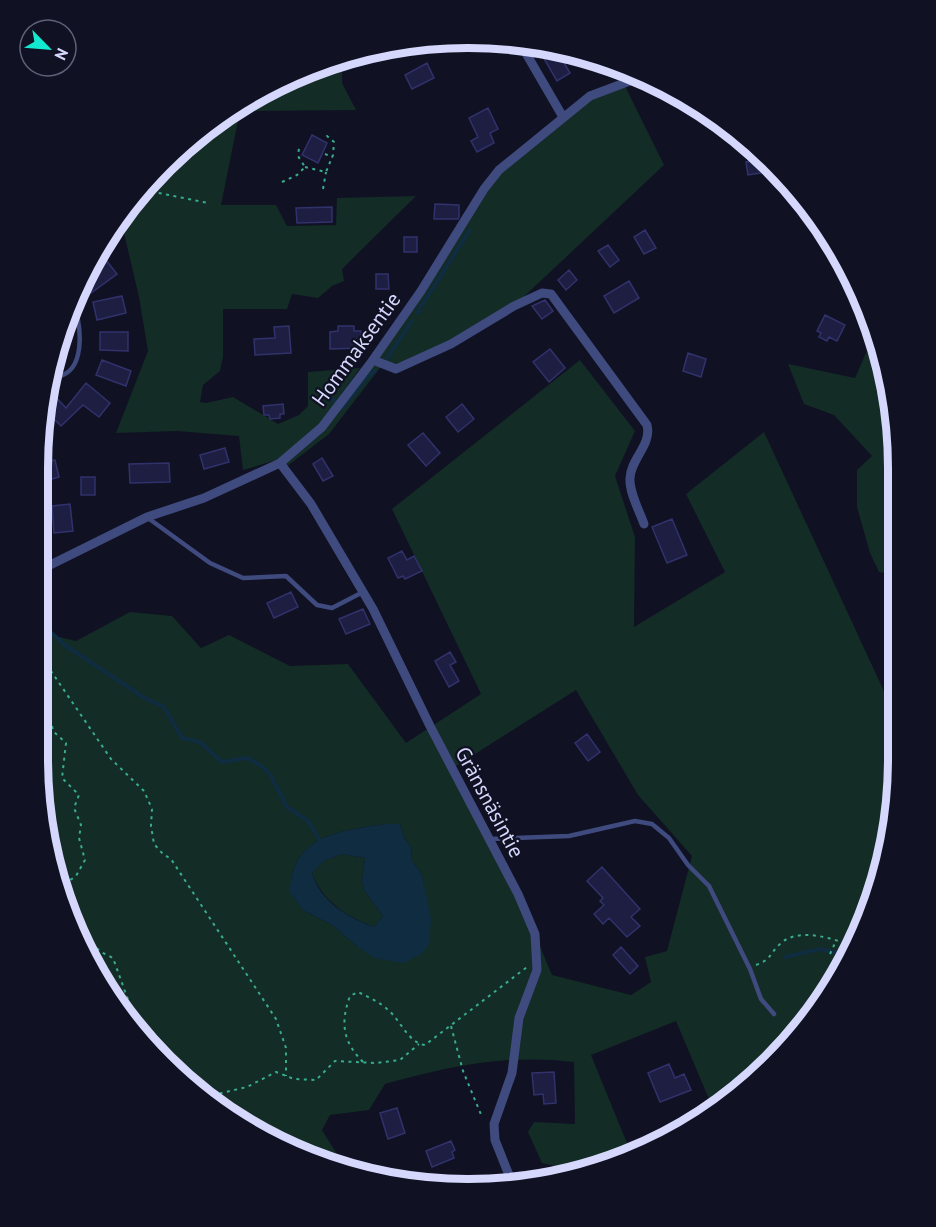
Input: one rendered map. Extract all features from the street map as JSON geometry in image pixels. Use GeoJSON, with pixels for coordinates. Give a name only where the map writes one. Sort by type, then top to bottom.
{"type":"FeatureCollection","features":[{"type":"Feature","properties":{"kind":"street"},"geometry":{"type":"LineString","coordinates":[[525,52],[563,117]]}},
{"type":"Feature","properties":{"kind":"street","name":"Hommaksentie"},"geometry":{"type":"LineString","coordinates":[[48,565],[147,517],[204,498],[280,463],[322,427],[373,360],[484,189],[499,170],[590,96],[631,81]]}},
{"type":"Feature","properties":{"kind":"street"},"geometry":{"type":"LineString","coordinates":[[373,360],[396,369],[451,344],[533,297],[542,293],[551,294],[647,425],[649,433],[631,470],[629,480],[644,524]]}},
{"type":"Feature","properties":{"kind":"street","name":"Gränsnäsintie"},"geometry":{"type":"LineString","coordinates":[[280,463],[311,504],[363,592],[490,839],[535,934],[537,970],[519,1018],[512,1073],[494,1124],[495,1140],[510,1176]]}},
{"type":"Feature","properties":{"kind":"lane"},"geometry":{"type":"LineString","coordinates":[[58,376],[64,375],[71,369],[78,357],[80,332],[77,315]]}},
{"type":"Feature","properties":{"kind":"lane"},"geometry":{"type":"LineString","coordinates":[[147,517],[210,563],[243,578],[286,576],[317,605],[332,608],[363,592]]}},
{"type":"Feature","properties":{"kind":"lane"},"geometry":{"type":"LineString","coordinates":[[490,839],[569,836],[635,821],[652,824],[669,838],[688,865],[709,886],[762,999],[774,1014]]}},
{"type":"Feature","properties":{"kind":"path"},"geometry":{"type":"LineString","coordinates":[[323,189],[334,142],[327,136],[324,138]]}},
{"type":"Feature","properties":{"kind":"path"},"geometry":{"type":"LineString","coordinates":[[299,148],[298,156],[305,167],[326,172]]}},
{"type":"Feature","properties":{"kind":"path"},"geometry":{"type":"LineString","coordinates":[[325,154],[332,157]]}},
{"type":"Feature","properties":{"kind":"path"},"geometry":{"type":"LineString","coordinates":[[282,182],[305,167]]}},
{"type":"Feature","properties":{"kind":"path"},"geometry":{"type":"LineString","coordinates":[[152,192],[208,203]]}},
{"type":"Feature","properties":{"kind":"path"},"geometry":{"type":"LineString","coordinates":[[48,667],[111,759],[144,790],[152,809],[151,826],[154,844],[171,859],[276,1019],[286,1047],[286,1076]]}},
{"type":"Feature","properties":{"kind":"path"},"geometry":{"type":"LineString","coordinates":[[48,704],[53,731],[66,743],[62,778],[79,795],[74,808],[81,825],[79,838],[86,860],[76,876],[67,883]]}},
{"type":"Feature","properties":{"kind":"path"},"geometry":{"type":"LineString","coordinates":[[84,929],[91,943],[100,952],[113,958],[135,1015]]}},
{"type":"Feature","properties":{"kind":"path"},"geometry":{"type":"LineString","coordinates":[[748,967],[771,957],[780,944],[788,939],[811,936],[845,945]]}},
{"type":"Feature","properties":{"kind":"path"},"geometry":{"type":"LineString","coordinates":[[830,954],[835,943]]}},
{"type":"Feature","properties":{"kind":"path"},"geometry":{"type":"LineString","coordinates":[[363,1062],[351,1050],[346,1034],[344,1012],[350,996],[358,992],[373,999],[389,1010],[419,1044],[425,1045],[537,960]]}},
{"type":"Feature","properties":{"kind":"path"},"geometry":{"type":"LineString","coordinates":[[123,998],[127,997]]}},
{"type":"Feature","properties":{"kind":"path"},"geometry":{"type":"LineString","coordinates":[[451,1025],[463,1071],[482,1117]]}},
{"type":"Feature","properties":{"kind":"path"},"geometry":{"type":"LineString","coordinates":[[215,1094],[247,1087],[276,1072],[294,1079],[316,1080],[334,1061],[376,1063],[399,1060],[419,1044]]}},
{"type":"Feature","properties":{"kind":"green space"},"geometry":{"type":"Polygon","coordinates":[[[343,67],[342,83],[356,110],[247,111],[282,91],[343,67]]]}},
{"type":"Feature","properties":{"kind":"green space"},"geometry":{"type":"Polygon","coordinates":[[[623,82],[664,165],[514,306],[396,369],[383,364],[329,434],[286,467],[280,463],[322,427],[370,364],[484,189],[588,92],[623,82]]]}},
{"type":"Feature","properties":{"kind":"green space"},"geometry":{"type":"Polygon","coordinates":[[[239,116],[221,205],[276,205],[287,226],[336,225],[337,198],[416,196],[342,269],[344,281],[332,286],[318,298],[292,294],[287,309],[223,309],[223,356],[220,371],[203,385],[200,402],[206,403],[233,397],[278,424],[299,415],[308,406],[308,372],[360,368],[322,421],[280,459],[243,470],[239,436],[177,431],[116,433],[148,351],[139,297],[123,229],[152,191],[171,171],[212,135],[239,116]]]}},
{"type":"Feature","properties":{"kind":"green space"},"geometry":{"type":"Polygon","coordinates":[[[870,345],[880,386],[887,441],[888,573],[879,572],[870,553],[857,507],[857,470],[872,456],[834,415],[804,404],[788,364],[855,378],[870,345]]]}},
{"type":"Feature","properties":{"kind":"green space"},"geometry":{"type":"Polygon","coordinates":[[[580,360],[635,431],[615,476],[635,537],[634,627],[725,572],[686,494],[764,432],[888,700],[887,786],[874,868],[845,945],[801,1015],[765,1056],[745,1075],[710,1102],[676,1021],[591,1055],[629,1147],[563,1168],[542,1163],[528,1132],[534,1122],[575,1124],[574,1062],[501,1061],[456,1067],[385,1084],[369,1110],[330,1115],[322,1130],[337,1154],[345,1161],[282,1136],[212,1092],[191,1075],[152,1036],[104,969],[91,945],[70,894],[56,841],[49,786],[48,630],[55,636],[76,641],[130,612],[172,616],[201,648],[229,635],[290,666],[348,664],[406,743],[481,694],[392,509],[580,360]],[[576,690],[453,768],[518,894],[552,975],[631,995],[651,982],[645,957],[667,951],[692,856],[638,795],[576,690]],[[386,824],[333,834],[309,847],[300,856],[294,868],[290,891],[303,910],[332,925],[358,947],[425,892],[422,875],[412,860],[411,847],[404,837],[400,824],[386,824]]]}},
{"type":"Feature","properties":{"kind":"green space"},"geometry":{"type":"Polygon","coordinates":[[[342,854],[365,858],[362,881],[364,890],[383,916],[374,927],[337,907],[316,883],[312,873],[324,861],[342,854]]]}},
{"type":"Feature","properties":{"kind":"water"},"geometry":{"type":"Polygon","coordinates":[[[386,824],[400,824],[404,837],[411,847],[412,860],[422,875],[431,919],[429,944],[423,953],[404,963],[374,958],[332,925],[303,910],[289,891],[294,868],[300,856],[309,847],[333,834],[386,824]],[[342,854],[324,861],[312,873],[321,892],[336,907],[354,919],[374,927],[383,916],[364,890],[362,881],[365,858],[342,854]]]}},
{"type":"Feature","properties":{"kind":"building"},"geometry":{"type":"Polygon","coordinates":[[[546,55],[562,59],[570,73],[557,81],[543,57],[546,55]]]}},
{"type":"Feature","properties":{"kind":"building"},"geometry":{"type":"Polygon","coordinates":[[[427,63],[434,78],[412,89],[405,75],[427,63]]]}},
{"type":"Feature","properties":{"kind":"building"},"geometry":{"type":"Polygon","coordinates":[[[488,108],[498,129],[490,133],[494,143],[477,152],[471,141],[478,137],[469,118],[488,108]]]}},
{"type":"Feature","properties":{"kind":"building"},"geometry":{"type":"Polygon","coordinates":[[[312,135],[327,143],[318,163],[302,155],[312,135]]]}},
{"type":"Feature","properties":{"kind":"building"},"geometry":{"type":"Polygon","coordinates":[[[754,161],[766,172],[748,175],[746,162],[754,161]]]}},
{"type":"Feature","properties":{"kind":"building"},"geometry":{"type":"Polygon","coordinates":[[[435,204],[459,205],[458,219],[434,219],[435,204]]]}},
{"type":"Feature","properties":{"kind":"building"},"geometry":{"type":"Polygon","coordinates":[[[332,207],[332,222],[297,223],[296,208],[332,207]]]}},
{"type":"Feature","properties":{"kind":"building"},"geometry":{"type":"Polygon","coordinates":[[[645,230],[656,248],[644,254],[634,237],[645,230]]]}},
{"type":"Feature","properties":{"kind":"building"},"geometry":{"type":"Polygon","coordinates":[[[404,237],[417,237],[417,252],[404,252],[404,237]]]}},
{"type":"Feature","properties":{"kind":"building"},"geometry":{"type":"Polygon","coordinates":[[[608,245],[619,260],[610,267],[598,251],[608,245]]]}},
{"type":"Feature","properties":{"kind":"building"},"geometry":{"type":"Polygon","coordinates":[[[106,260],[117,274],[91,293],[88,289],[101,264],[106,260]]]}},
{"type":"Feature","properties":{"kind":"building"},"geometry":{"type":"Polygon","coordinates":[[[569,270],[577,280],[566,290],[558,280],[569,270]]]}},
{"type":"Feature","properties":{"kind":"building"},"geometry":{"type":"Polygon","coordinates":[[[376,274],[388,274],[389,289],[376,289],[376,274]]]}},
{"type":"Feature","properties":{"kind":"building"},"geometry":{"type":"Polygon","coordinates":[[[629,281],[639,298],[614,313],[604,296],[629,281]]]}},
{"type":"Feature","properties":{"kind":"building"},"geometry":{"type":"Polygon","coordinates":[[[122,296],[126,313],[97,320],[93,302],[122,296]]]}},
{"type":"Feature","properties":{"kind":"building"},"geometry":{"type":"Polygon","coordinates":[[[545,300],[553,311],[542,319],[532,306],[545,300]]]}},
{"type":"Feature","properties":{"kind":"building"},"geometry":{"type":"Polygon","coordinates":[[[825,315],[845,325],[837,341],[829,337],[827,341],[819,337],[821,333],[817,331],[825,315]]]}},
{"type":"Feature","properties":{"kind":"building"},"geometry":{"type":"Polygon","coordinates":[[[289,326],[291,353],[255,355],[254,339],[275,338],[274,327],[289,326]]]}},
{"type":"Feature","properties":{"kind":"building"},"geometry":{"type":"Polygon","coordinates":[[[338,326],[354,326],[354,331],[361,331],[361,348],[330,349],[330,332],[338,331],[338,326]]]}},
{"type":"Feature","properties":{"kind":"building"},"geometry":{"type":"Polygon","coordinates":[[[100,332],[128,332],[128,351],[100,350],[100,332]]]}},
{"type":"Feature","properties":{"kind":"building"},"geometry":{"type":"Polygon","coordinates":[[[550,349],[565,368],[549,382],[533,362],[550,349]]]}},
{"type":"Feature","properties":{"kind":"building"},"geometry":{"type":"Polygon","coordinates":[[[688,353],[706,359],[701,377],[683,371],[688,353]]]}},
{"type":"Feature","properties":{"kind":"building"},"geometry":{"type":"Polygon","coordinates":[[[102,360],[131,371],[126,386],[96,375],[102,360]]]}},
{"type":"Feature","properties":{"kind":"building"},"geometry":{"type":"Polygon","coordinates":[[[86,383],[110,403],[99,417],[83,405],[61,426],[52,417],[55,396],[66,408],[86,383]]]}},
{"type":"Feature","properties":{"kind":"building"},"geometry":{"type":"Polygon","coordinates":[[[283,404],[284,414],[280,414],[280,418],[270,419],[269,415],[264,415],[263,406],[283,404]]]}},
{"type":"Feature","properties":{"kind":"building"},"geometry":{"type":"Polygon","coordinates":[[[462,404],[474,419],[458,432],[446,417],[462,404]]]}},
{"type":"Feature","properties":{"kind":"building"},"geometry":{"type":"Polygon","coordinates":[[[423,433],[440,453],[426,466],[408,445],[423,433]]]}},
{"type":"Feature","properties":{"kind":"building"},"geometry":{"type":"Polygon","coordinates":[[[225,448],[229,462],[204,469],[200,455],[225,448]]]}},
{"type":"Feature","properties":{"kind":"building"},"geometry":{"type":"Polygon","coordinates":[[[322,458],[333,476],[323,481],[313,464],[322,458]]]}},
{"type":"Feature","properties":{"kind":"building"},"geometry":{"type":"Polygon","coordinates":[[[48,459],[49,461],[55,460],[59,477],[48,480],[48,459]]]}},
{"type":"Feature","properties":{"kind":"building"},"geometry":{"type":"Polygon","coordinates":[[[169,463],[170,482],[130,483],[129,464],[169,463]]]}},
{"type":"Feature","properties":{"kind":"building"},"geometry":{"type":"Polygon","coordinates":[[[81,477],[95,477],[95,495],[81,495],[81,477]]]}},
{"type":"Feature","properties":{"kind":"building"},"geometry":{"type":"Polygon","coordinates":[[[70,504],[73,531],[54,533],[52,506],[70,504]]]}},
{"type":"Feature","properties":{"kind":"building"},"geometry":{"type":"Polygon","coordinates":[[[672,519],[687,555],[667,563],[652,527],[672,519]]]}},
{"type":"Feature","properties":{"kind":"building"},"geometry":{"type":"Polygon","coordinates":[[[402,551],[407,560],[414,556],[422,571],[405,579],[403,576],[398,578],[388,558],[402,551]]]}},
{"type":"Feature","properties":{"kind":"building"},"geometry":{"type":"Polygon","coordinates":[[[291,592],[298,607],[274,618],[267,603],[291,592]]]}},
{"type":"Feature","properties":{"kind":"building"},"geometry":{"type":"Polygon","coordinates":[[[363,609],[370,624],[346,634],[339,619],[363,609]]]}},
{"type":"Feature","properties":{"kind":"building"},"geometry":{"type":"Polygon","coordinates":[[[450,652],[456,662],[450,665],[459,681],[449,687],[435,661],[450,652]]]}},
{"type":"Feature","properties":{"kind":"building"},"geometry":{"type":"Polygon","coordinates":[[[587,734],[600,752],[588,761],[575,743],[587,734]]]}},
{"type":"Feature","properties":{"kind":"building"},"geometry":{"type":"Polygon","coordinates":[[[602,867],[640,909],[631,917],[640,926],[627,937],[609,918],[603,924],[594,914],[604,905],[600,901],[603,898],[587,881],[602,867]]]}},
{"type":"Feature","properties":{"kind":"building"},"geometry":{"type":"Polygon","coordinates":[[[621,947],[638,966],[630,974],[613,955],[621,947]]]}},
{"type":"Feature","properties":{"kind":"building"},"geometry":{"type":"Polygon","coordinates":[[[669,1064],[675,1078],[684,1074],[691,1090],[660,1102],[648,1073],[669,1064]]]}},
{"type":"Feature","properties":{"kind":"building"},"geometry":{"type":"Polygon","coordinates":[[[554,1072],[556,1103],[544,1104],[543,1094],[534,1095],[532,1073],[554,1072]]]}},
{"type":"Feature","properties":{"kind":"building"},"geometry":{"type":"Polygon","coordinates":[[[397,1108],[405,1133],[388,1139],[380,1113],[397,1108]]]}},
{"type":"Feature","properties":{"kind":"building"},"geometry":{"type":"Polygon","coordinates":[[[451,1141],[455,1150],[452,1152],[454,1158],[432,1167],[426,1151],[451,1141]]]}},
{"type":"Feature","properties":{"kind":"waterway"},"geometry":{"type":"LineString","coordinates":[[417,313],[470,230]]}},
{"type":"Feature","properties":{"kind":"waterway"},"geometry":{"type":"LineString","coordinates":[[387,358],[412,321]]}},
{"type":"Feature","properties":{"kind":"waterway"},"geometry":{"type":"LineString","coordinates":[[329,397],[343,407],[367,377],[375,371]]}},
{"type":"Feature","properties":{"kind":"waterway"},"geometry":{"type":"LineString","coordinates":[[48,630],[66,646],[143,697],[164,707],[182,738],[200,742],[222,762],[247,758],[262,766],[271,776],[287,807],[308,821],[320,841]]}},
{"type":"Feature","properties":{"kind":"waterway"},"geometry":{"type":"LineString","coordinates":[[785,957],[820,949],[840,954]]}}]}
